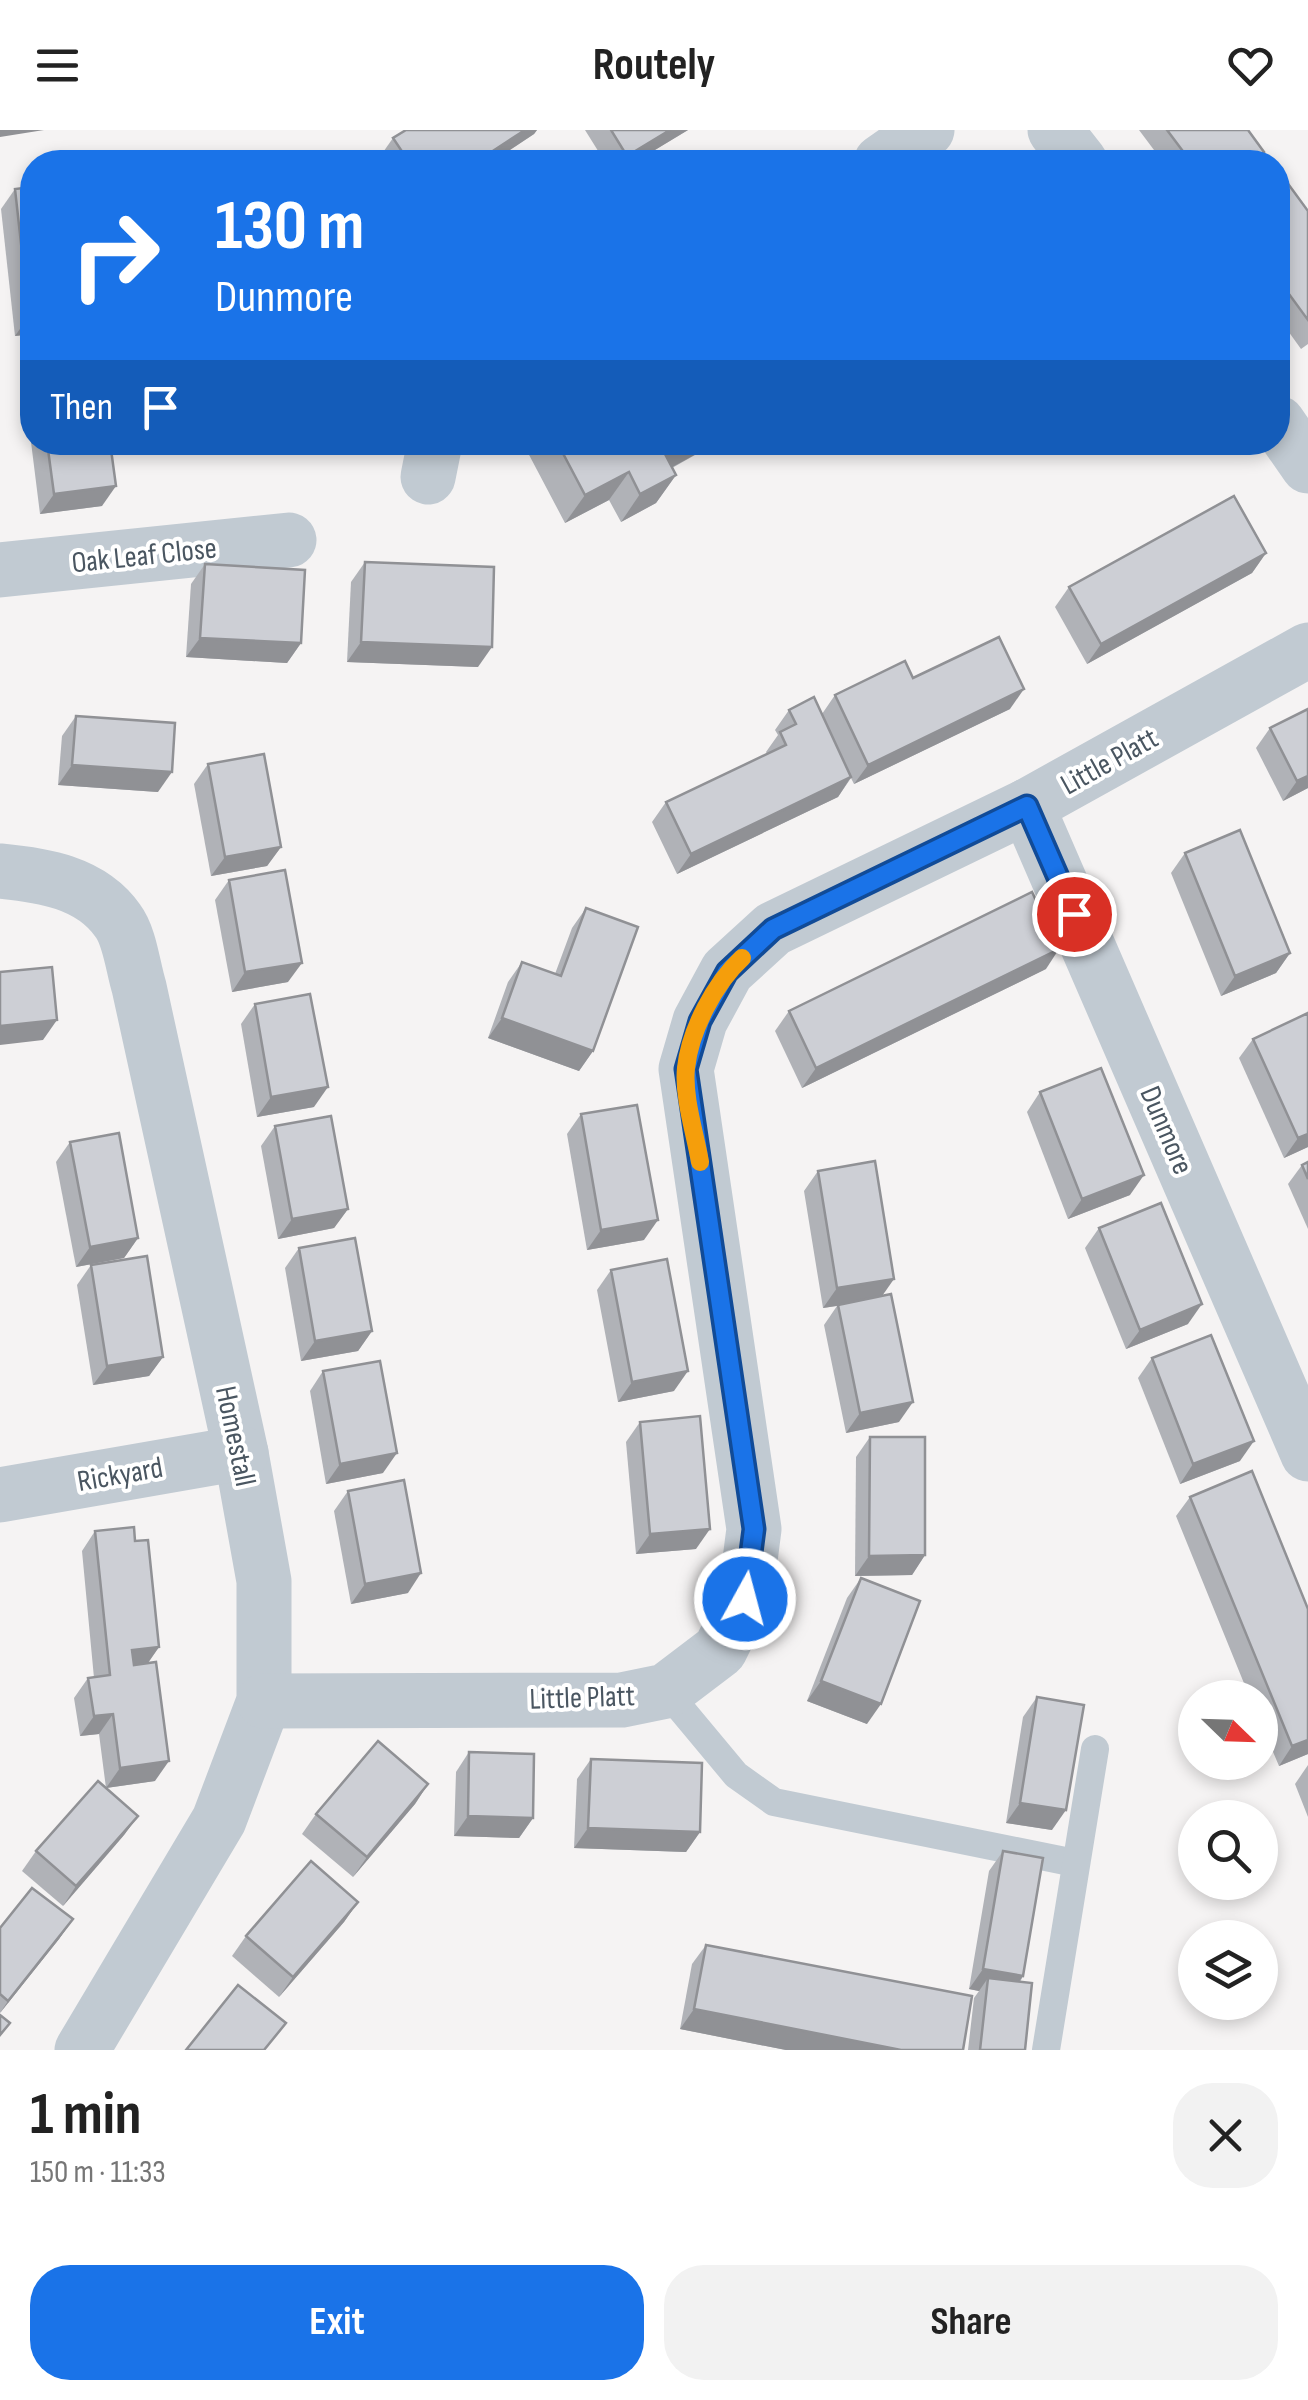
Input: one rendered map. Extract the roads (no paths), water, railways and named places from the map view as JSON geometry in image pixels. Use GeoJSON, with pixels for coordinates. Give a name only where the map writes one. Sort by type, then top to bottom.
{"type":"FeatureCollection","features":[{"type":"Feature","properties":{"kind":"street"},"geometry":{"type":"LineString","coordinates":[[898,150],[927,130]]}},
{"type":"Feature","properties":{"kind":"street"},"geometry":{"type":"LineString","coordinates":[[1055,130],[1071,150]]}},
{"type":"Feature","properties":{"kind":"street"},"geometry":{"type":"LineString","coordinates":[[1290,440],[1308,466]]}},
{"type":"Feature","properties":{"kind":"street","name":"Oak Leaf Close"},"geometry":{"type":"LineString","coordinates":[[0,570],[289,540]]}},
{"type":"Feature","properties":{"kind":"street","name":"Little Platt"},"geometry":{"type":"LineString","coordinates":[[264,1701],[622,1700],[666,1691],[720,1650],[745,1599],[754,1529],[686,1069],[700,1021],[727,972],[773,929],[1027,806],[1308,650]]}},
{"type":"Feature","properties":{"kind":"street","name":"Dunmore"},"geometry":{"type":"LineString","coordinates":[[1027,806],[1308,1454]]}},
{"type":"Feature","properties":{"kind":"street","name":"Homestall"},"geometry":{"type":"LineString","coordinates":[[0,871],[50,876],[89,894],[120,922],[139,988],[241,1453],[264,1581],[264,1701],[219,1820],[82,2050]]}},
{"type":"Feature","properties":{"kind":"street","name":"Rickyard"},"geometry":{"type":"LineString","coordinates":[[0,1495],[241,1453]]}},
{"type":"Feature","properties":{"kind":"lane"},"geometry":{"type":"LineString","coordinates":[[666,1691],[736,1775],[774,1802],[1076,1863]]}},
{"type":"Feature","properties":{"kind":"lane"},"geometry":{"type":"LineString","coordinates":[[1046,2050],[1096,1749]]}}]}
